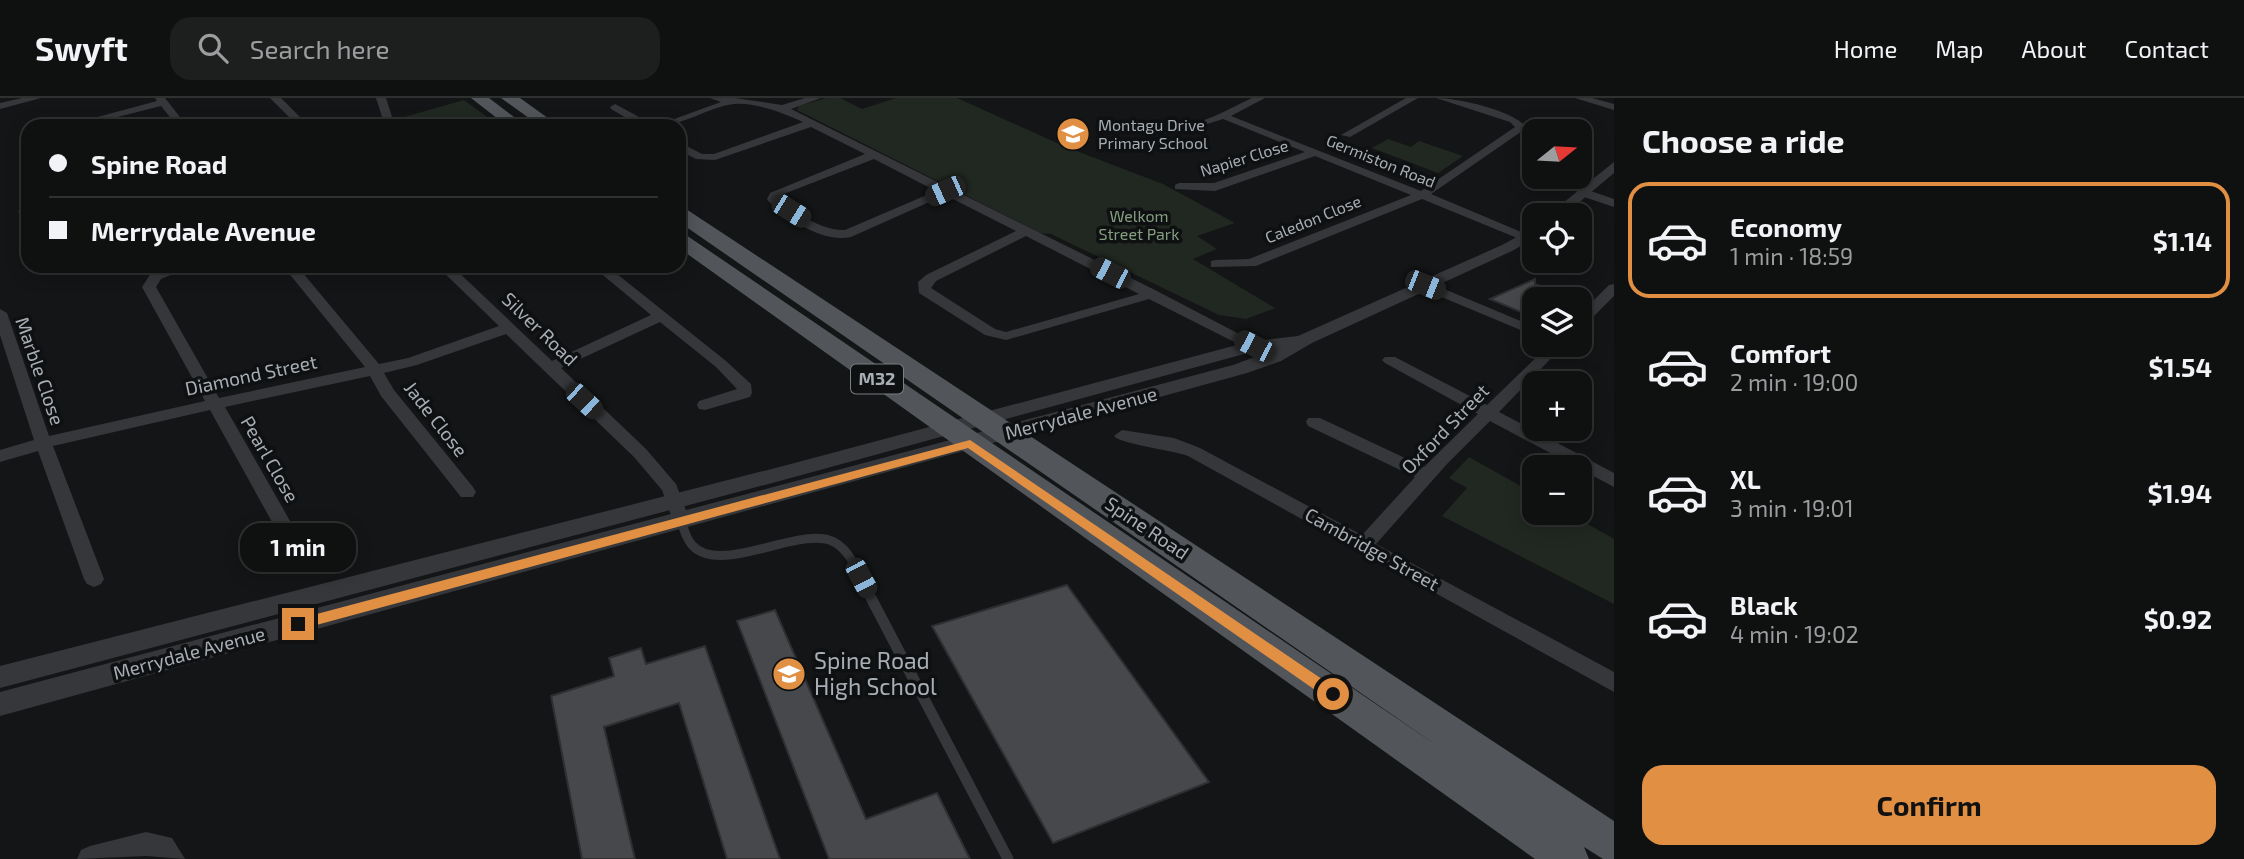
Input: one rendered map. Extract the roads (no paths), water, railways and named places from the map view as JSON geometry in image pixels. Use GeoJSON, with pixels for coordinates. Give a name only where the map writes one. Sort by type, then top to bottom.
{"type":"FeatureCollection","features":[{"type":"Feature","properties":{"kind":"main road"},"geometry":{"type":"LineString","coordinates":[[479,98],[509,119]]}},
{"type":"Feature","properties":{"kind":"main road"},"geometry":{"type":"LineString","coordinates":[[509,98],[540,119]]}},
{"type":"Feature","properties":{"kind":"main road","name":"Spine Road"},"geometry":{"type":"LineString","coordinates":[[686,218],[1614,844]]}},
{"type":"Feature","properties":{"kind":"main road","name":"Spine Road"},"geometry":{"type":"LineString","coordinates":[[686,244],[1569,859]]}},
{"type":"Feature","properties":{"kind":"street"},"geometry":{"type":"LineString","coordinates":[[0,106],[36,98]]}},
{"type":"Feature","properties":{"kind":"street"},"geometry":{"type":"LineString","coordinates":[[275,98],[297,119]]}},
{"type":"Feature","properties":{"kind":"street"},"geometry":{"type":"LineString","coordinates":[[381,98],[388,119]]}},
{"type":"Feature","properties":{"kind":"street"},"geometry":{"type":"LineString","coordinates":[[715,98],[782,108],[1275,357]]}},
{"type":"Feature","properties":{"kind":"street"},"geometry":{"type":"LineString","coordinates":[[782,108],[816,98]]}},
{"type":"Feature","properties":{"kind":"street"},"geometry":{"type":"LineString","coordinates":[[1146,130],[1172,131],[1223,116],[1260,98]]}},
{"type":"Feature","properties":{"kind":"street"},"geometry":{"type":"LineString","coordinates":[[1346,135],[1413,98]]}},
{"type":"Feature","properties":{"kind":"street","name":"Caledon Close"},"geometry":{"type":"LineString","coordinates":[[1216,264],[1251,263],[1422,195],[1519,129],[1520,123],[1510,118],[1441,98]]}},
{"type":"Feature","properties":{"kind":"street"},"geometry":{"type":"LineString","coordinates":[[1580,98],[1614,107]]}},
{"type":"Feature","properties":{"kind":"street"},"geometry":{"type":"LineString","coordinates":[[95,119],[162,101],[176,119]]}},
{"type":"Feature","properties":{"kind":"street"},"geometry":{"type":"LineString","coordinates":[[681,119],[734,101]]}},
{"type":"Feature","properties":{"kind":"street"},"geometry":{"type":"LineString","coordinates":[[615,107],[636,119]]}},
{"type":"Feature","properties":{"kind":"street","name":"Germiston Road"},"geometry":{"type":"LineString","coordinates":[[1223,116],[1422,195],[1522,231]]}},
{"type":"Feature","properties":{"kind":"street"},"geometry":{"type":"LineString","coordinates":[[686,149],[697,156],[711,158],[811,123]]}},
{"type":"Feature","properties":{"kind":"street","name":"Napier Close"},"geometry":{"type":"LineString","coordinates":[[1180,187],[1215,187],[1317,152]]}},
{"type":"Feature","properties":{"kind":"street"},"geometry":{"type":"LineString","coordinates":[[873,155],[776,193],[774,198],[827,233],[843,235],[945,191]]}},
{"type":"Feature","properties":{"kind":"street"},"geometry":{"type":"LineString","coordinates":[[1570,203],[1614,166]]}},
{"type":"Feature","properties":{"kind":"street"},"geometry":{"type":"LineString","coordinates":[[1583,192],[1614,203]]}},
{"type":"Feature","properties":{"kind":"street"},"geometry":{"type":"LineString","coordinates":[[1026,231],[931,278],[925,282],[924,290],[990,332],[1006,336],[1152,294]]}},
{"type":"Feature","properties":{"kind":"street","name":"Merrydale Avenue"},"geometry":{"type":"LineString","coordinates":[[996,426],[1240,369],[1275,357],[1306,339],[1522,238]]}},
{"type":"Feature","properties":{"kind":"street","name":"Pearl Close"},"geometry":{"type":"LineString","coordinates":[[165,273],[156,276],[149,287],[289,535]]}},
{"type":"Feature","properties":{"kind":"street","name":"Jade Close"},"geometry":{"type":"LineString","coordinates":[[295,273],[355,349],[375,370],[387,392],[467,492]]}},
{"type":"Feature","properties":{"kind":"street","name":"Silver Road"},"geometry":{"type":"LineString","coordinates":[[456,273],[508,328],[640,453],[670,488],[677,511]]}},
{"type":"Feature","properties":{"kind":"street"},"geometry":{"type":"LineString","coordinates":[[608,273],[721,364],[745,388],[744,393],[705,405]]}},
{"type":"Feature","properties":{"kind":"street"},"geometry":{"type":"LineString","coordinates":[[1425,285],[1522,326]]}},
{"type":"Feature","properties":{"kind":"street"},"geometry":{"type":"LineString","coordinates":[[1592,310],[1614,288]]}},
{"type":"Feature","properties":{"kind":"street","name":"Marble Close"},"geometry":{"type":"LineString","coordinates":[[0,313],[43,442],[94,579]]}},
{"type":"Feature","properties":{"kind":"street"},"geometry":{"type":"LineString","coordinates":[[549,368],[661,316]]}},
{"type":"Feature","properties":{"kind":"street","name":"Diamond Street"},"geometry":{"type":"LineString","coordinates":[[0,456],[43,442],[432,357],[508,328]]}},
{"type":"Feature","properties":{"kind":"street","name":"Merrydale Avenue"},"geometry":{"type":"LineString","coordinates":[[0,677],[677,511],[960,437],[1254,346],[1306,339]]}},
{"type":"Feature","properties":{"kind":"street","name":"Oxford Street"},"geometry":{"type":"LineString","coordinates":[[1364,545],[1427,476],[1545,357]]}},
{"type":"Feature","properties":{"kind":"street"},"geometry":{"type":"LineString","coordinates":[[1390,360],[1614,481]]}},
{"type":"Feature","properties":{"kind":"street"},"geometry":{"type":"LineString","coordinates":[[1314,422],[1427,476]]}},
{"type":"Feature","properties":{"kind":"street","name":"Cambridge Street"},"geometry":{"type":"LineString","coordinates":[[1122,436],[1161,441],[1194,452],[1614,683]]}},
{"type":"Feature","properties":{"kind":"street","name":"Merrydale Avenue"},"geometry":{"type":"LineString","coordinates":[[0,704],[677,511]]}},
{"type":"Feature","properties":{"kind":"street"},"geometry":{"type":"LineString","coordinates":[[90,859],[146,844],[163,848],[172,859]]}},
{"type":"Feature","properties":{"kind":"lane"},"geometry":{"type":"LineString","coordinates":[[677,511],[689,542],[698,551],[717,557],[820,537],[835,542],[848,554],[1008,859]]}},
{"type":"Feature","properties":{"kind":"place","name":"Montagu Drive Primary School"},"geometry":{"type":"Point","coordinates":[1073,134]}},
{"type":"Feature","properties":{"kind":"place","name":"Spine Road High School"},"geometry":{"type":"Point","coordinates":[789,674]}},
{"type":"Feature","properties":{"kind":"park label","name":"Welkom Street Park"},"geometry":{"type":"Point","coordinates":[1139,225]}}]}
